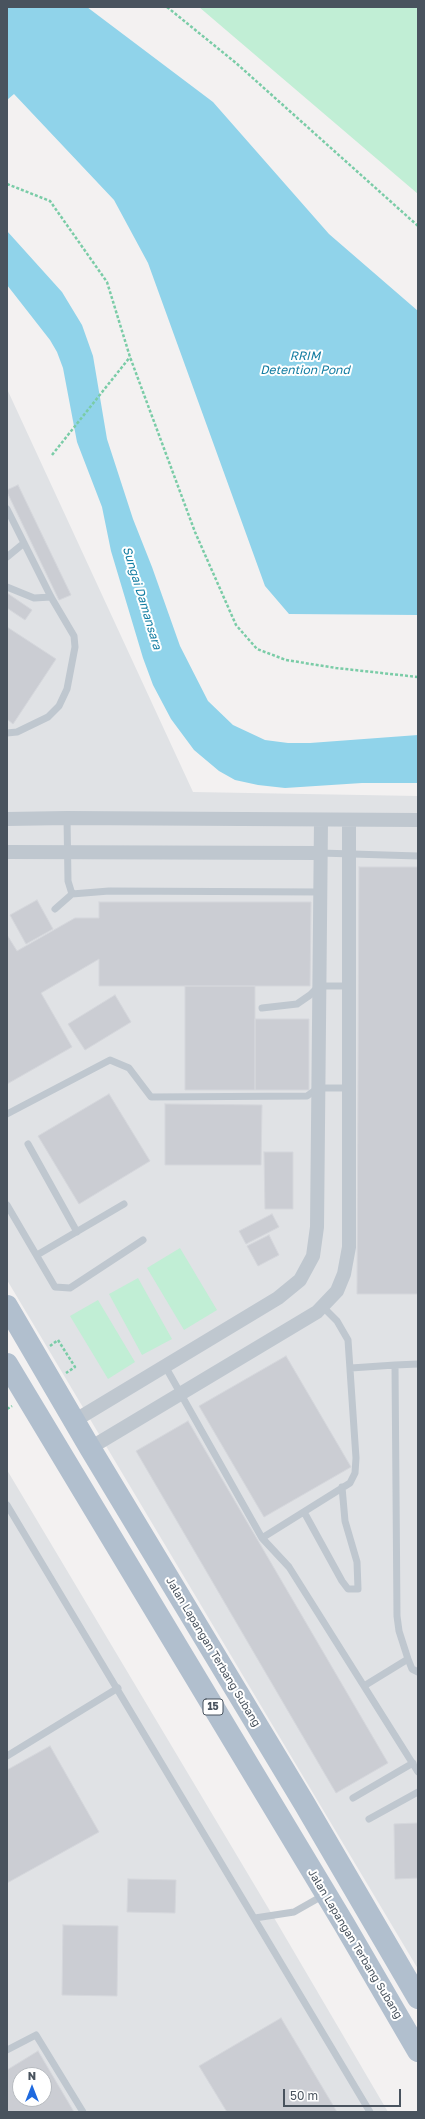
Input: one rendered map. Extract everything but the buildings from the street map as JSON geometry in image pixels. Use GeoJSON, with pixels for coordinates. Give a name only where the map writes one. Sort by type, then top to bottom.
{"type":"FeatureCollection","features":[{"type":"Feature","properties":{"kind":"main road","name":"Jalan Lapangan Terbang Subang"},"geometry":{"type":"LineString","coordinates":[[7,1306],[90,1448],[300,1796],[418,1998]]}},
{"type":"Feature","properties":{"kind":"main road","name":"Jalan Lapangan Terbang Subang"},"geometry":{"type":"LineString","coordinates":[[7,1364],[326,1894],[418,2051]]}},
{"type":"Feature","properties":{"kind":"street"},"geometry":{"type":"LineString","coordinates":[[7,819],[67,818],[321,821],[418,820]]}},
{"type":"Feature","properties":{"kind":"street"},"geometry":{"type":"LineString","coordinates":[[74,1421],[278,1298],[300,1280],[313,1256],[316,1227],[321,821]]}},
{"type":"Feature","properties":{"kind":"street"},"geometry":{"type":"LineString","coordinates":[[90,1448],[317,1312],[337,1291],[344,1274],[349,1247],[349,821]]}},
{"type":"Feature","properties":{"kind":"street"},"geometry":{"type":"LineString","coordinates":[[7,852],[320,854]]}},
{"type":"Feature","properties":{"kind":"lane"},"geometry":{"type":"LineString","coordinates":[[7,509],[51,597],[74,636],[75,647],[67,689],[59,706],[48,717],[17,732],[7,733]]}},
{"type":"Feature","properties":{"kind":"lane"},"geometry":{"type":"LineString","coordinates":[[7,557],[24,543]]}},
{"type":"Feature","properties":{"kind":"lane"},"geometry":{"type":"LineString","coordinates":[[7,587],[34,598],[51,597]]}},
{"type":"Feature","properties":{"kind":"lane"},"geometry":{"type":"LineString","coordinates":[[67,818],[68,881],[72,894]]}},
{"type":"Feature","properties":{"kind":"lane"},"geometry":{"type":"LineString","coordinates":[[320,854],[418,856]]}},
{"type":"Feature","properties":{"kind":"lane"},"geometry":{"type":"LineString","coordinates":[[55,909],[72,894],[108,891],[320,892]]}},
{"type":"Feature","properties":{"kind":"lane"},"geometry":{"type":"LineString","coordinates":[[262,1008],[297,1004],[310,995],[319,986],[349,986]]}},
{"type":"Feature","properties":{"kind":"lane"},"geometry":{"type":"LineString","coordinates":[[7,1114],[110,1060],[129,1068],[151,1097],[307,1096],[318,1088],[348,1088]]}},
{"type":"Feature","properties":{"kind":"lane"},"geometry":{"type":"LineString","coordinates":[[28,1144],[76,1232]]}},
{"type":"Feature","properties":{"kind":"lane"},"geometry":{"type":"LineString","coordinates":[[37,1256],[124,1204]]}},
{"type":"Feature","properties":{"kind":"lane"},"geometry":{"type":"LineString","coordinates":[[7,1205],[55,1287],[70,1288],[143,1240]]}},
{"type":"Feature","properties":{"kind":"lane"},"geometry":{"type":"LineString","coordinates":[[262,1538],[350,1483],[356,1468],[351,1368],[348,1340],[344,1330],[323,1307]]}},
{"type":"Feature","properties":{"kind":"lane"},"geometry":{"type":"LineString","coordinates":[[351,1368],[418,1364]]}},
{"type":"Feature","properties":{"kind":"lane"},"geometry":{"type":"LineString","coordinates":[[165,1366],[262,1538],[290,1567],[418,1772]]}},
{"type":"Feature","properties":{"kind":"lane"},"geometry":{"type":"LineString","coordinates":[[395,1366],[397,1616],[399,1631],[408,1659],[412,1669],[418,1672]]}},
{"type":"Feature","properties":{"kind":"lane"},"geometry":{"type":"LineString","coordinates":[[304,1512],[342,1581],[348,1589],[358,1589],[357,1562],[345,1521],[342,1488]]}},
{"type":"Feature","properties":{"kind":"lane"},"geometry":{"type":"LineString","coordinates":[[7,1505],[118,1688],[370,2112]]}},
{"type":"Feature","properties":{"kind":"lane"},"geometry":{"type":"LineString","coordinates":[[364,1686],[408,1659]]}},
{"type":"Feature","properties":{"kind":"lane"},"geometry":{"type":"LineString","coordinates":[[7,1756],[118,1688]]}},
{"type":"Feature","properties":{"kind":"lane"},"geometry":{"type":"LineString","coordinates":[[353,1798],[413,1763]]}},
{"type":"Feature","properties":{"kind":"lane"},"geometry":{"type":"LineString","coordinates":[[368,1819],[418,1792]]}},
{"type":"Feature","properties":{"kind":"lane"},"geometry":{"type":"LineString","coordinates":[[255,1918],[294,1912],[326,1894]]}},
{"type":"Feature","properties":{"kind":"lane"},"geometry":{"type":"LineString","coordinates":[[7,2050],[36,2035],[83,2112]]}},
{"type":"Feature","properties":{"kind":"path"},"geometry":{"type":"LineString","coordinates":[[167,7],[236,64],[418,226]]}},
{"type":"Feature","properties":{"kind":"path"},"geometry":{"type":"LineString","coordinates":[[7,184],[50,201],[108,282],[130,357],[195,532],[236,625],[257,649],[286,660],[336,668],[418,677]]}},
{"type":"Feature","properties":{"kind":"path"},"geometry":{"type":"LineString","coordinates":[[52,455],[130,357]]}},
{"type":"Feature","properties":{"kind":"path"},"geometry":{"type":"LineString","coordinates":[[58,1340],[75,1367]]}},
{"type":"Feature","properties":{"kind":"shaded area"},"geometry":{"type":"Polygon","coordinates":[[[7,389],[193,792],[418,796],[418,1969],[7,1280],[7,389]]]}},
{"type":"Feature","properties":{"kind":"shaded area"},"geometry":{"type":"Polygon","coordinates":[[[7,1470],[273,1916],[388,2112],[7,2112],[7,1470]]]}},
{"type":"Feature","properties":{"kind":"green space"},"geometry":{"type":"Polygon","coordinates":[[[199,7],[418,7],[418,194],[199,7]]]}},
{"type":"Feature","properties":{"kind":"green space"},"geometry":{"type":"Polygon","coordinates":[[[180,1248],[217,1310],[184,1330],[147,1268],[180,1248]]]}},
{"type":"Feature","properties":{"kind":"green space"},"geometry":{"type":"Polygon","coordinates":[[[138,1278],[172,1339],[142,1355],[109,1294],[138,1278]]]}},
{"type":"Feature","properties":{"kind":"green space"},"geometry":{"type":"Polygon","coordinates":[[[98,1300],[135,1362],[108,1379],[70,1316],[98,1300]]]}},
{"type":"Feature","properties":{"kind":"water","name":"RRIM Detention Pond"},"geometry":{"type":"Polygon","coordinates":[[[7,7],[87,7],[213,102],[329,234],[418,311],[418,615],[289,614],[265,586],[148,263],[114,200],[14,94],[7,100],[7,7]]]}},
{"type":"Feature","properties":{"kind":"water","name":"Sungai Damansara"},"geometry":{"type":"Polygon","coordinates":[[[7,231],[62,292],[82,325],[93,356],[107,439],[133,519],[180,646],[208,701],[233,725],[265,740],[288,743],[310,743],[418,735],[418,783],[362,783],[285,788],[258,785],[235,780],[219,771],[194,750],[171,719],[153,685],[143,658],[111,551],[102,507],[77,442],[63,368],[57,352],[50,340],[7,285],[7,231]]]}}]}
